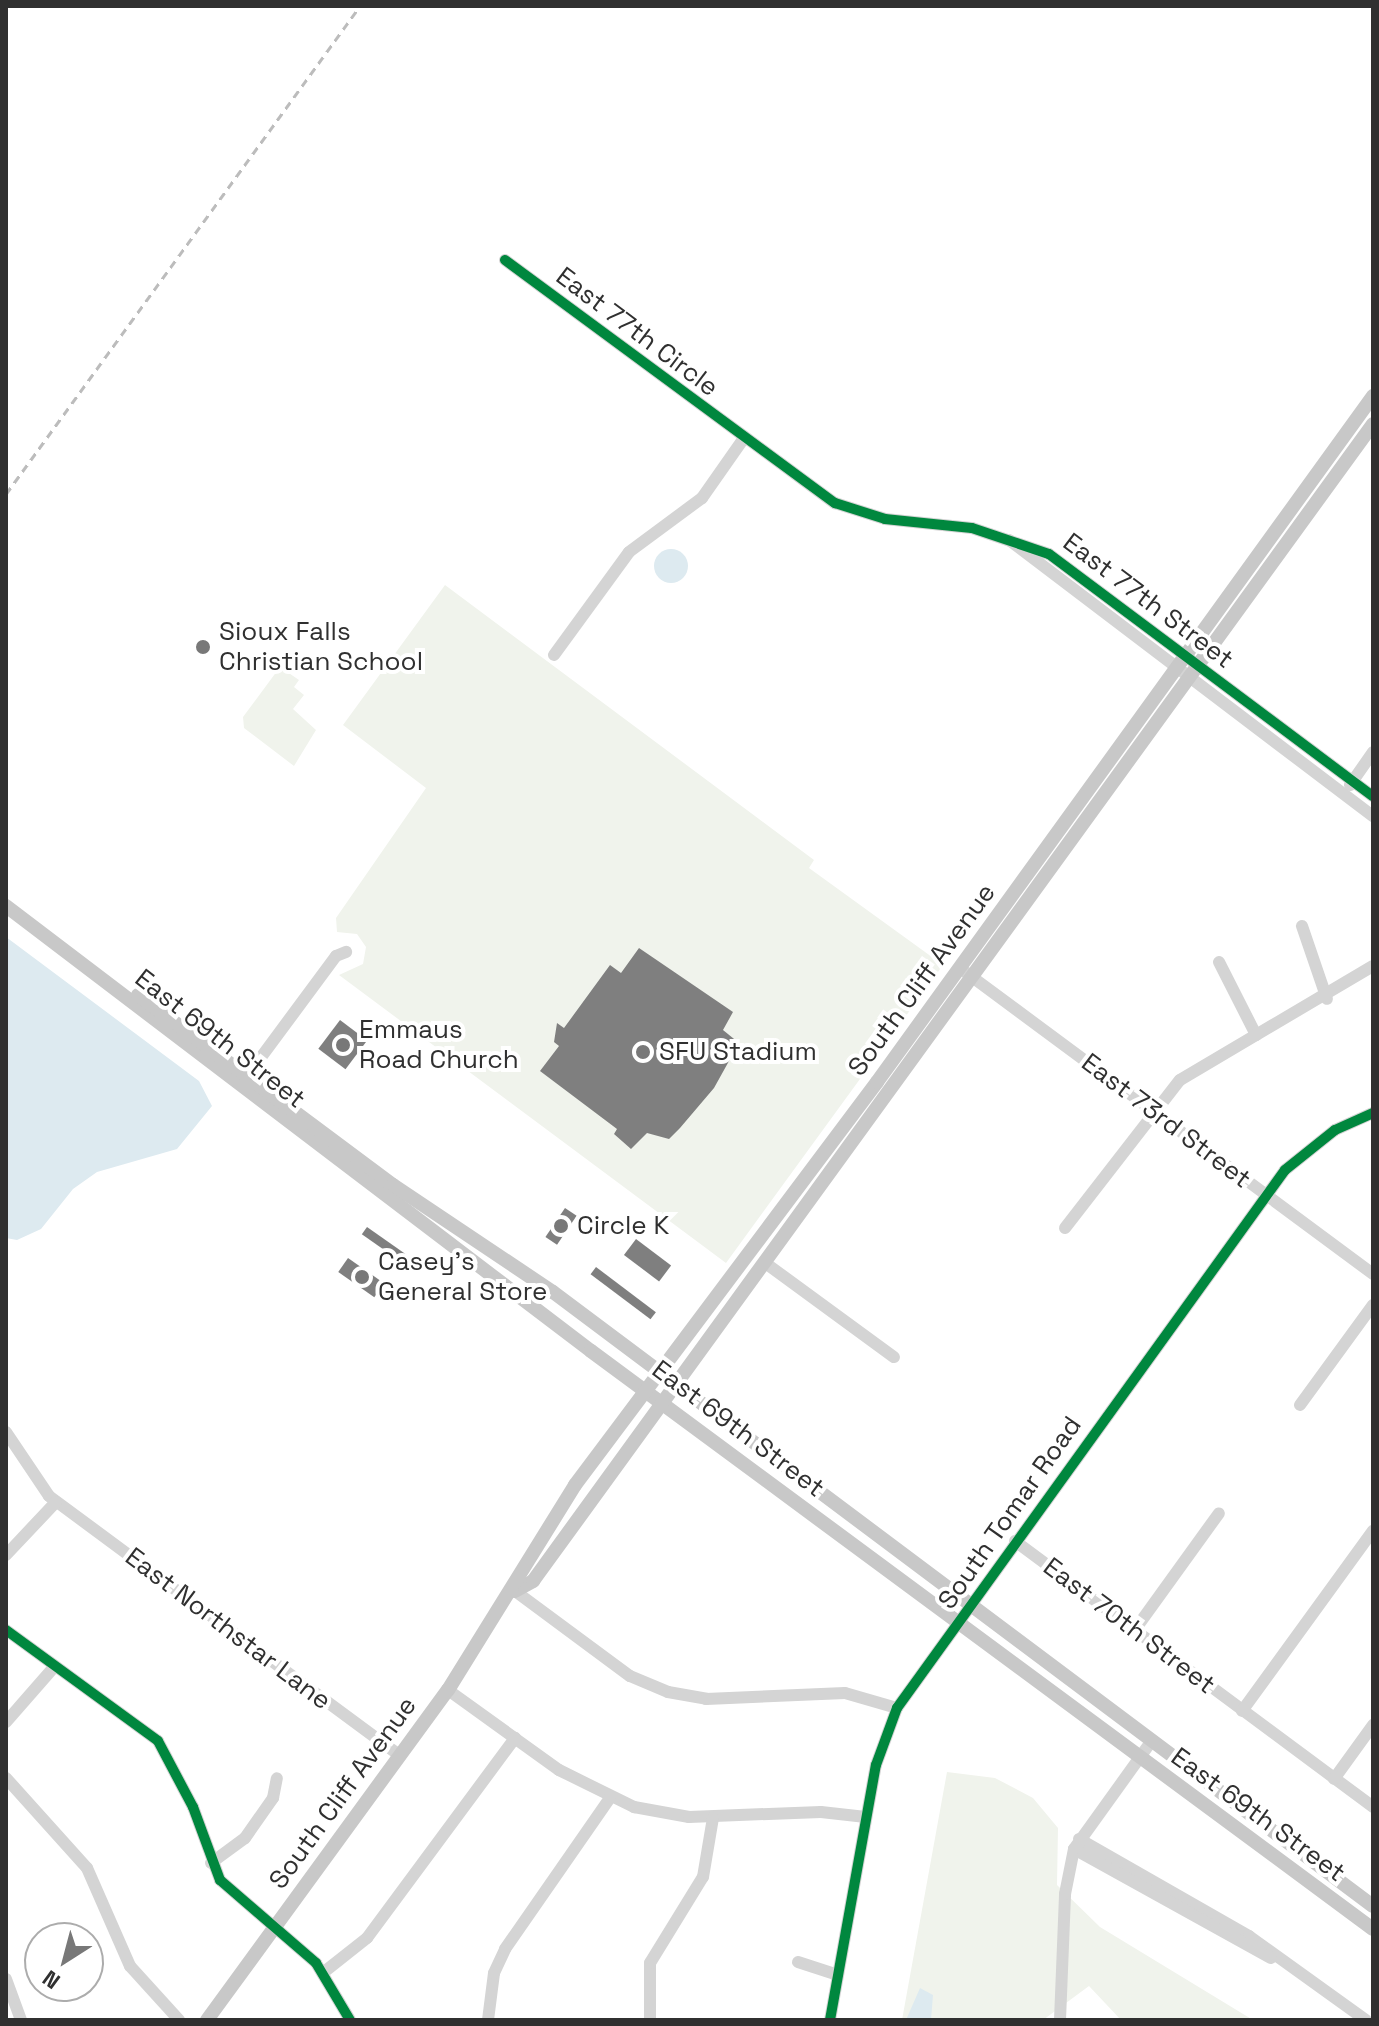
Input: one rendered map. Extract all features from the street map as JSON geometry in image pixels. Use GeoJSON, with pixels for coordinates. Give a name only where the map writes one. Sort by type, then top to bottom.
{"type":"FeatureCollection","features":[{"type":"Feature","properties":{"kind":"main road","name":"South Cliff Avenue"},"geometry":{"type":"LineString","coordinates":[[515,1591],[533,1581],[764,1262],[1185,655],[1373,396]]}},
{"type":"Feature","properties":{"kind":"main road","name":"South Cliff Avenue"},"geometry":{"type":"LineString","coordinates":[[207,2020],[448,1690],[515,1591],[525,1557],[647,1391],[1188,680],[1373,424]]}},
{"type":"Feature","properties":{"kind":"main road","name":"East 69th Street"},"geometry":{"type":"LineString","coordinates":[[6,906],[244,1081],[661,1373],[969,1608],[1373,1906]]}},
{"type":"Feature","properties":{"kind":"main road","name":"East 69th Street"},"geometry":{"type":"LineString","coordinates":[[244,1081],[662,1403],[1373,1929]]}},
{"type":"Feature","properties":{"kind":"street","name":"East 77th Circle"},"geometry":{"type":"LineString","coordinates":[[505,260],[744,438]]}},
{"type":"Feature","properties":{"kind":"street","name":"East 77th Street"},"geometry":{"type":"LineString","coordinates":[[744,438],[835,503],[885,519],[972,528],[1049,554],[1373,796]]}},
{"type":"Feature","properties":{"kind":"street"},"geometry":{"type":"LineString","coordinates":[[554,655],[629,552],[702,498],[744,438]]}},
{"type":"Feature","properties":{"kind":"street","name":"East 77th Street"},"geometry":{"type":"LineString","coordinates":[[1009,540],[1188,680],[1373,816]]}},
{"type":"Feature","properties":{"kind":"street"},"geometry":{"type":"LineString","coordinates":[[1343,794],[1373,752]]}},
{"type":"Feature","properties":{"kind":"street"},"geometry":{"type":"LineString","coordinates":[[1302,926],[1327,999]]}},
{"type":"Feature","properties":{"kind":"street"},"geometry":{"type":"LineString","coordinates":[[244,1081],[336,956],[346,952]]}},
{"type":"Feature","properties":{"kind":"street"},"geometry":{"type":"LineString","coordinates":[[1219,962],[1256,1035]]}},
{"type":"Feature","properties":{"kind":"street"},"geometry":{"type":"LineString","coordinates":[[1065,1228],[1153,1111],[1196,1068],[1327,999],[1373,966]]}},
{"type":"Feature","properties":{"kind":"street","name":"East 73rd Street"},"geometry":{"type":"LineString","coordinates":[[965,971],[1373,1274]]}},
{"type":"Feature","properties":{"kind":"street","name":"South Tomar Road"},"geometry":{"type":"LineString","coordinates":[[830,2020],[876,1765],[897,1708],[1267,1196],[1308,1148],[1373,1113]]}},
{"type":"Feature","properties":{"kind":"street"},"geometry":{"type":"LineString","coordinates":[[764,1262],[894,1357]]}},
{"type":"Feature","properties":{"kind":"street"},"geometry":{"type":"LineString","coordinates":[[1300,1405],[1373,1305]]}},
{"type":"Feature","properties":{"kind":"street","name":"East Northstar Lane"},"geometry":{"type":"LineString","coordinates":[[6,1432],[32,1478],[56,1502],[400,1756]]}},
{"type":"Feature","properties":{"kind":"street"},"geometry":{"type":"LineString","coordinates":[[6,1555],[56,1502]]}},
{"type":"Feature","properties":{"kind":"street"},"geometry":{"type":"LineString","coordinates":[[1134,1631],[1219,1513]]}},
{"type":"Feature","properties":{"kind":"street"},"geometry":{"type":"LineString","coordinates":[[1242,1711],[1373,1531]]}},
{"type":"Feature","properties":{"kind":"street","name":"East 70th Street"},"geometry":{"type":"LineString","coordinates":[[1015,1541],[1373,1807]]}},
{"type":"Feature","properties":{"kind":"street"},"geometry":{"type":"LineString","coordinates":[[515,1591],[630,1676],[668,1692],[706,1699],[845,1693],[897,1708]]}},
{"type":"Feature","properties":{"kind":"street"},"geometry":{"type":"LineString","coordinates":[[6,1630],[158,1741],[193,1807],[211,1863],[236,1899],[324,1972],[350,2020]]}},
{"type":"Feature","properties":{"kind":"street"},"geometry":{"type":"LineString","coordinates":[[6,1722],[55,1666]]}},
{"type":"Feature","properties":{"kind":"street"},"geometry":{"type":"LineString","coordinates":[[448,1690],[515,1738],[610,1798],[659,1812],[713,1818],[821,1812],[866,1817]]}},
{"type":"Feature","properties":{"kind":"street"},"geometry":{"type":"LineString","coordinates":[[1334,1779],[1373,1725]]}},
{"type":"Feature","properties":{"kind":"street"},"geometry":{"type":"LineString","coordinates":[[324,1972],[367,1938],[515,1738]]}},
{"type":"Feature","properties":{"kind":"street"},"geometry":{"type":"LineString","coordinates":[[1060,2020],[1065,1894],[1076,1844],[1151,1742]]}},
{"type":"Feature","properties":{"kind":"street"},"geometry":{"type":"LineString","coordinates":[[6,1778],[87,1868],[130,1966],[179,2020]]}},
{"type":"Feature","properties":{"kind":"street"},"geometry":{"type":"LineString","coordinates":[[211,1863],[245,1838],[273,1798],[277,1778]]}},
{"type":"Feature","properties":{"kind":"street"},"geometry":{"type":"LineString","coordinates":[[488,2020],[494,1973],[505,1949],[610,1798]]}},
{"type":"Feature","properties":{"kind":"street"},"geometry":{"type":"LineString","coordinates":[[650,2020],[650,1963],[703,1877],[713,1818]]}},
{"type":"Feature","properties":{"kind":"street"},"geometry":{"type":"LineString","coordinates":[[1076,1844],[1223,1936],[1278,1960],[1366,2020]]}},
{"type":"Feature","properties":{"kind":"street"},"geometry":{"type":"LineString","coordinates":[[798,1962],[838,1975]]}},
{"type":"Feature","properties":{"kind":"street"},"geometry":{"type":"LineString","coordinates":[[6,1979],[21,2020]]}},
{"type":"Feature","properties":{"kind":"shaded area"},"geometry":{"type":"Polygon","coordinates":[[[671,549],[683,554],[688,566],[683,578],[671,583],[659,578],[654,566],[659,554],[671,549]]]}},
{"type":"Feature","properties":{"kind":"shaded area"},"geometry":{"type":"Polygon","coordinates":[[[445,585],[814,860],[809,868],[943,965],[726,1263],[339,975],[363,964],[366,947],[357,934],[337,932],[336,918],[426,788],[343,725],[445,585]]]}},
{"type":"Feature","properties":{"kind":"shaded area"},"geometry":{"type":"Polygon","coordinates":[[[280,667],[299,680],[294,687],[304,695],[293,709],[316,730],[294,766],[244,728],[243,717],[280,667]]]}},
{"type":"Feature","properties":{"kind":"shaded area"},"geometry":{"type":"Polygon","coordinates":[[[6,937],[199,1081],[212,1106],[177,1149],[97,1172],[73,1189],[41,1229],[17,1240],[6,1238],[6,937]]]}},
{"type":"Feature","properties":{"kind":"shaded area"},"geometry":{"type":"Polygon","coordinates":[[[947,1772],[995,1778],[1033,1798],[1058,1828],[1057,1885],[1100,1927],[1253,2020],[1121,2020],[1089,1986],[1043,2020],[902,2020],[947,1772]]]}},
{"type":"Feature","properties":{"kind":"shaded area"},"geometry":{"type":"Polygon","coordinates":[[[920,1988],[933,1995],[931,2020],[906,2020],[920,1988]]]}},
{"type":"Feature","properties":{"kind":"building","name":"SFU Stadium"},"geometry":{"type":"Polygon","coordinates":[[[639,948],[733,1012],[723,1030],[739,1043],[714,1088],[669,1139],[647,1133],[631,1149],[614,1134],[617,1129],[540,1071],[559,1046],[554,1042],[557,1023],[564,1028],[610,965],[621,973],[639,948]]]}},
{"type":"Feature","properties":{"kind":"building","name":"Emmaus Road Church"},"geometry":{"type":"Polygon","coordinates":[[[340,1020],[367,1040],[345,1069],[318,1049],[340,1020]]]}},
{"type":"Feature","properties":{"kind":"building","name":"Circle K"},"geometry":{"type":"Polygon","coordinates":[[[565,1208],[577,1216],[557,1245],[545,1237],[565,1208]]]}},
{"type":"Feature","properties":{"kind":"building"},"geometry":{"type":"Polygon","coordinates":[[[367,1227],[408,1256],[403,1263],[362,1234],[367,1227]]]}},
{"type":"Feature","properties":{"kind":"building","name":"Circle K"},"geometry":{"type":"Polygon","coordinates":[[[636,1239],[671,1265],[659,1281],[624,1255],[636,1239]]]}},
{"type":"Feature","properties":{"kind":"building","name":"Casey's General Store"},"geometry":{"type":"Polygon","coordinates":[[[348,1258],[384,1283],[374,1297],[338,1272],[348,1258]]]}},
{"type":"Feature","properties":{"kind":"building","name":"Circle K"},"geometry":{"type":"Polygon","coordinates":[[[596,1267],[656,1312],[650,1319],[591,1274],[596,1267]]]}},
{"type":"Feature","properties":{"kind":"railway"},"geometry":{"type":"LineString","coordinates":[[6,494],[360,6]]}},
{"type":"Feature","properties":{"kind":"cycle path"},"geometry":{"type":"LineString","coordinates":[[505,260],[835,503],[885,519],[972,528],[1049,554],[1373,796]]}},
{"type":"Feature","properties":{"kind":"cycle path"},"geometry":{"type":"LineString","coordinates":[[830,2020],[876,1765],[897,1708],[1285,1170],[1335,1130],[1373,1113]]}},
{"type":"Feature","properties":{"kind":"cycle path"},"geometry":{"type":"LineString","coordinates":[[6,1630],[158,1741],[193,1807],[220,1880],[316,1963],[350,2020]]}},
{"type":"Feature","properties":{"kind":"place","name":"Sioux Falls Christian School"},"geometry":{"type":"Point","coordinates":[203,647]}},
{"type":"Feature","properties":{"kind":"place","name":"Emmaus Road Church"},"geometry":{"type":"Point","coordinates":[343,1045]}},
{"type":"Feature","properties":{"kind":"place","name":"SFU Stadium"},"geometry":{"type":"Point","coordinates":[643,1052]}},
{"type":"Feature","properties":{"kind":"place","name":"Circle K"},"geometry":{"type":"Point","coordinates":[561,1226]}},
{"type":"Feature","properties":{"kind":"place","name":"Casey's General Store"},"geometry":{"type":"Point","coordinates":[362,1277]}}]}
